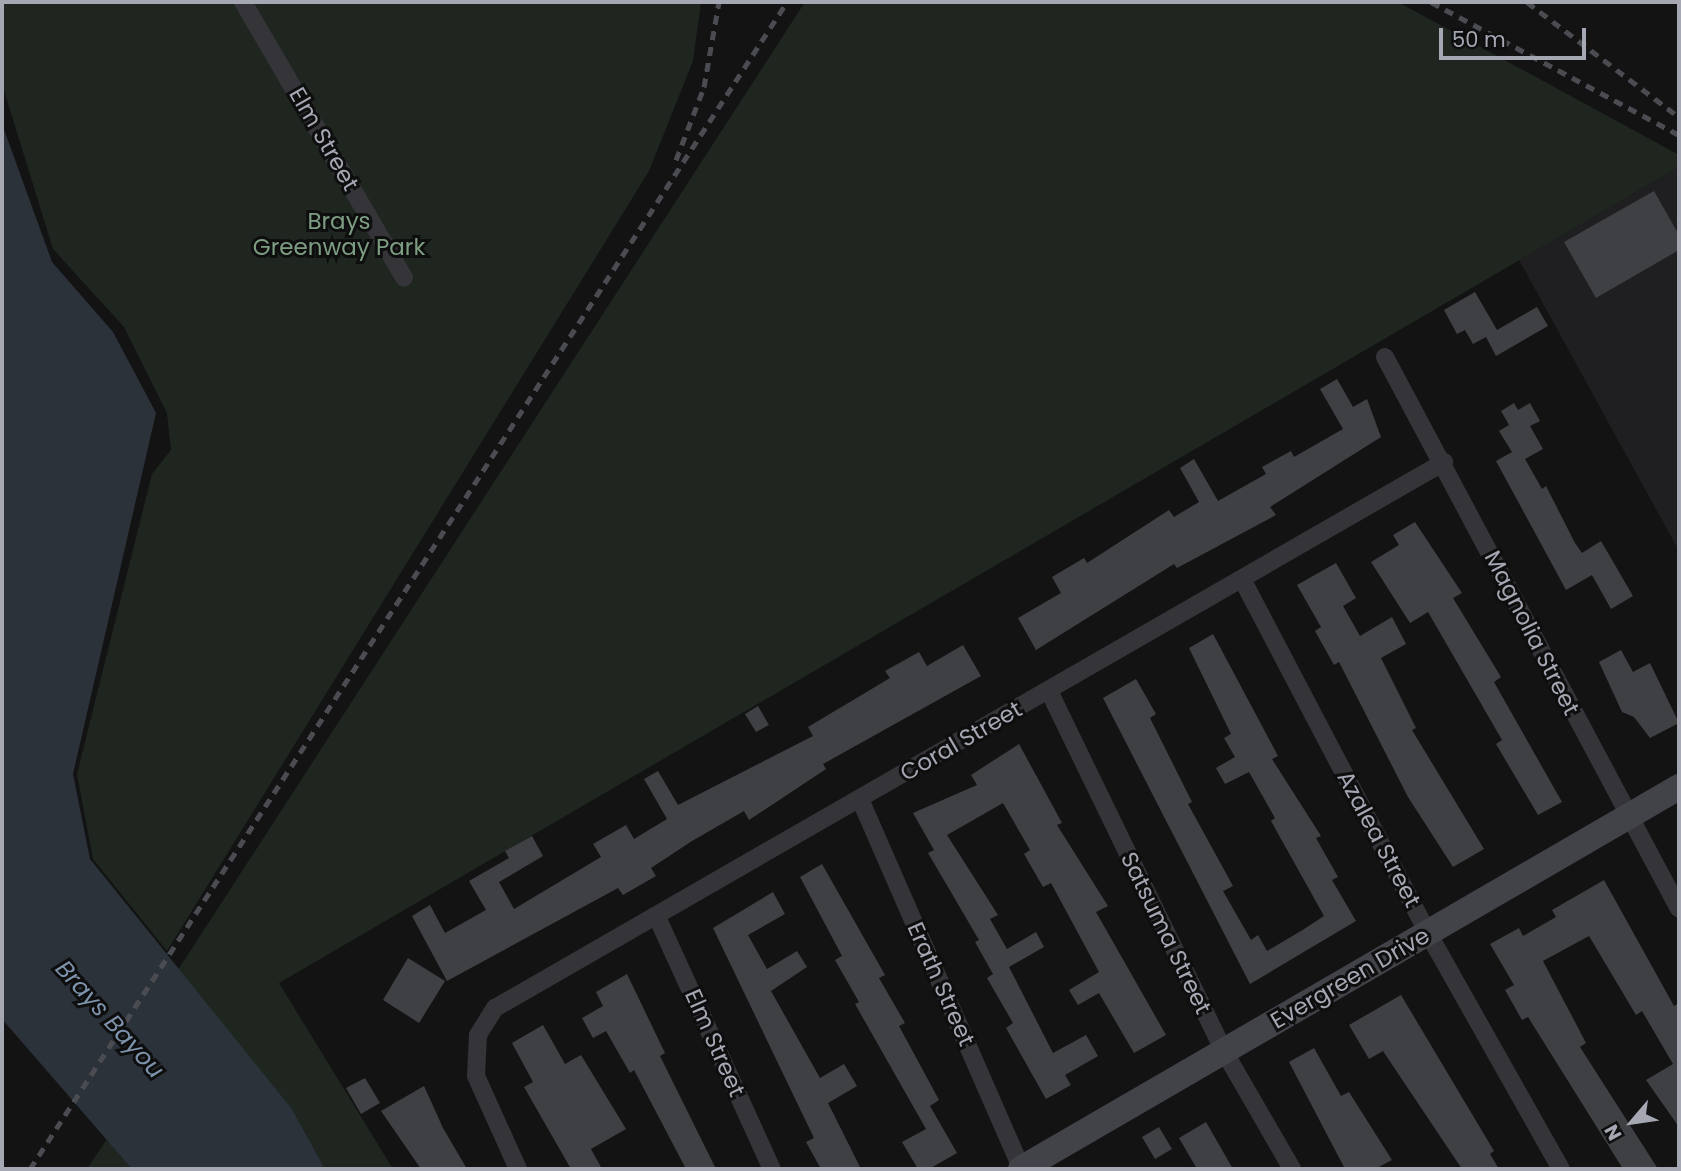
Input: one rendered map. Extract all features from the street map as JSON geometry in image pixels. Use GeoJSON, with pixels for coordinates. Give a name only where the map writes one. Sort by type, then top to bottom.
{"type":"FeatureCollection","features":[{"type":"Feature","properties":{"kind":"street","name":"Elm Street"},"geometry":{"type":"LineString","coordinates":[[243,2],[404,277]]}},
{"type":"Feature","properties":{"kind":"street","name":"Magnolia Street"},"geometry":{"type":"LineString","coordinates":[[1385,357],[1444,462],[1627,818],[1679,909]]}},
{"type":"Feature","properties":{"kind":"street","name":"Coral Street"},"geometry":{"type":"LineString","coordinates":[[518,1169],[476,1076],[484,1026],[495,1008],[1444,462]]}},
{"type":"Feature","properties":{"kind":"street","name":"Azalea Street"},"geometry":{"type":"LineString","coordinates":[[1242,579],[1428,933],[1561,1169]]}},
{"type":"Feature","properties":{"kind":"street","name":"Satsuma Street"},"geometry":{"type":"LineString","coordinates":[[1049,691],[1224,1051],[1292,1169]]}},
{"type":"Feature","properties":{"kind":"street","name":"Evergreen Drive"},"geometry":{"type":"LineString","coordinates":[[1022,1169],[1679,787]]}},
{"type":"Feature","properties":{"kind":"street","name":"Erath Street"},"geometry":{"type":"LineString","coordinates":[[860,799],[1022,1169]]}},
{"type":"Feature","properties":{"kind":"street","name":"Elm Street"},"geometry":{"type":"LineString","coordinates":[[657,917],[772,1169]]}},
{"type":"Feature","properties":{"kind":"shaded area"},"geometry":{"type":"Polygon","coordinates":[[[1679,167],[1679,551],[1519,260],[1679,167]]]}},
{"type":"Feature","properties":{"kind":"green space","name":"Brays Greenway Park"},"geometry":{"type":"Polygon","coordinates":[[[2,2],[701,2],[693,61],[649,171],[167,951],[93,859],[77,774],[152,474],[171,450],[167,413],[124,327],[53,249],[2,84],[2,2]]]}},
{"type":"Feature","properties":{"kind":"green space"},"geometry":{"type":"Polygon","coordinates":[[[805,2],[1398,2],[1679,155],[1679,167],[279,983],[393,1169],[325,1169],[292,1109],[178,970],[805,2]]]}},
{"type":"Feature","properties":{"kind":"green space"},"geometry":{"type":"Polygon","coordinates":[[[107,1139],[132,1169],[87,1169],[107,1139]]]}},
{"type":"Feature","properties":{"kind":"water","name":"Brays Bayou"},"geometry":{"type":"Polygon","coordinates":[[[2,124],[52,262],[113,332],[156,413],[73,774],[90,859],[292,1109],[325,1169],[132,1169],[2,1019],[2,124]]]}},
{"type":"Feature","properties":{"kind":"building"},"geometry":{"type":"Polygon","coordinates":[[[1654,191],[1679,235],[1679,250],[1596,298],[1564,242],[1654,191]]]}},
{"type":"Feature","properties":{"kind":"building"},"geometry":{"type":"Polygon","coordinates":[[[1475,292],[1497,330],[1537,307],[1548,326],[1496,356],[1486,337],[1473,344],[1465,330],[1457,334],[1444,310],[1475,292]]]}},
{"type":"Feature","properties":{"kind":"building"},"geometry":{"type":"Polygon","coordinates":[[[1337,379],[1353,407],[1367,399],[1381,437],[1270,507],[1276,515],[1177,568],[1174,564],[1036,650],[1018,618],[1061,593],[1052,577],[1084,558],[1087,563],[1169,510],[1174,517],[1199,502],[1180,468],[1194,459],[1218,501],[1266,474],[1262,467],[1291,451],[1294,457],[1343,429],[1320,389],[1337,379]]]}},
{"type":"Feature","properties":{"kind":"building"},"geometry":{"type":"Polygon","coordinates":[[[1514,403],[1518,410],[1530,403],[1540,421],[1530,426],[1543,449],[1525,459],[1542,489],[1546,486],[1575,543],[1582,553],[1601,541],[1633,596],[1611,609],[1592,575],[1566,590],[1496,461],[1512,452],[1499,431],[1509,425],[1501,411],[1514,403]]]}},
{"type":"Feature","properties":{"kind":"building"},"geometry":{"type":"Polygon","coordinates":[[[1415,522],[1462,593],[1453,598],[1501,677],[1494,682],[1562,802],[1538,815],[1496,744],[1502,740],[1428,612],[1410,623],[1371,562],[1399,545],[1393,535],[1415,522]]]}},
{"type":"Feature","properties":{"kind":"building"},"geometry":{"type":"Polygon","coordinates":[[[1336,563],[1356,598],[1343,606],[1360,636],[1392,617],[1406,644],[1381,658],[1416,728],[1412,730],[1484,849],[1453,867],[1408,797],[1339,662],[1334,665],[1315,631],[1321,627],[1297,585],[1336,563]]]}},
{"type":"Feature","properties":{"kind":"building"},"geometry":{"type":"Polygon","coordinates":[[[1213,634],[1278,756],[1272,759],[1321,836],[1316,838],[1338,877],[1332,880],[1356,921],[1250,984],[1103,698],[1136,679],[1156,714],[1150,718],[1192,802],[1188,804],[1233,886],[1223,891],[1251,940],[1258,935],[1267,951],[1324,916],[1271,821],[1275,818],[1249,772],[1225,784],[1216,768],[1235,757],[1224,738],[1231,734],[1189,648],[1213,634]]]}},
{"type":"Feature","properties":{"kind":"building"},"geometry":{"type":"Polygon","coordinates":[[[963,645],[981,676],[823,764],[826,769],[749,820],[744,811],[692,841],[651,868],[656,876],[623,895],[618,888],[447,981],[412,916],[430,905],[445,933],[486,910],[469,881],[509,858],[505,851],[532,836],[543,856],[499,882],[514,909],[601,857],[593,844],[626,825],[634,839],[667,819],[644,779],[658,771],[678,805],[813,736],[808,727],[890,678],[885,671],[919,652],[927,666],[963,645]]]}},
{"type":"Feature","properties":{"kind":"building"},"geometry":{"type":"Polygon","coordinates":[[[1621,650],[1633,672],[1650,663],[1679,723],[1650,738],[1634,717],[1622,712],[1599,662],[1621,650]]]}},
{"type":"Feature","properties":{"kind":"building"},"geometry":{"type":"Polygon","coordinates":[[[758,706],[769,725],[756,732],[745,714],[758,706]]]}},
{"type":"Feature","properties":{"kind":"building"},"geometry":{"type":"Polygon","coordinates":[[[1019,744],[1062,823],[1057,825],[1108,906],[1096,912],[1166,1035],[1134,1053],[1099,993],[1078,1005],[1069,990],[1099,972],[1051,883],[1043,887],[1024,854],[1030,850],[1003,803],[947,835],[998,915],[990,919],[1007,949],[1036,932],[1044,947],[1009,967],[1053,1053],[1086,1035],[1098,1056],[1065,1075],[1071,1085],[1046,1099],[1006,1028],[1013,1023],[987,978],[993,974],[975,942],[979,940],[928,853],[934,850],[913,813],[977,785],[971,775],[1019,744]]]}},
{"type":"Feature","properties":{"kind":"building"},"geometry":{"type":"Polygon","coordinates":[[[822,864],[885,975],[879,978],[905,1023],[899,1026],[939,1100],[930,1106],[957,1153],[929,1169],[918,1169],[902,1142],[926,1129],[855,1004],[859,1002],[835,960],[842,956],[800,877],[822,864]]]}},
{"type":"Feature","properties":{"kind":"building"},"geometry":{"type":"Polygon","coordinates":[[[1604,880],[1674,1006],[1679,1003],[1679,1127],[1646,1080],[1673,1064],[1642,1011],[1636,1015],[1589,936],[1543,961],[1586,1043],[1580,1047],[1658,1169],[1623,1169],[1528,1017],[1522,1020],[1505,990],[1514,985],[1490,944],[1519,928],[1523,936],[1556,917],[1552,910],[1604,880]]]}},
{"type":"Feature","properties":{"kind":"building"},"geometry":{"type":"Polygon","coordinates":[[[773,892],[785,914],[748,935],[767,969],[797,951],[807,967],[771,991],[820,1078],[844,1064],[857,1086],[828,1103],[861,1169],[821,1169],[806,1142],[814,1138],[713,928],[773,892]]]}},
{"type":"Feature","properties":{"kind":"building"},"geometry":{"type":"Polygon","coordinates":[[[408,958],[445,981],[419,1023],[383,1000],[408,958]]]}},
{"type":"Feature","properties":{"kind":"building"},"geometry":{"type":"Polygon","coordinates":[[[627,974],[665,1053],[660,1056],[716,1169],[686,1169],[634,1070],[630,1073],[606,1031],[593,1038],[582,1018],[603,1006],[596,992],[627,974]]]}},
{"type":"Feature","properties":{"kind":"building"},"geometry":{"type":"Polygon","coordinates":[[[1401,995],[1494,1151],[1490,1154],[1499,1169],[1462,1169],[1383,1051],[1369,1059],[1349,1025],[1401,995]]]}},
{"type":"Feature","properties":{"kind":"building"},"geometry":{"type":"Polygon","coordinates":[[[543,1025],[565,1064],[581,1055],[626,1129],[591,1149],[602,1169],[571,1169],[524,1087],[533,1082],[512,1043],[543,1025]]]}},
{"type":"Feature","properties":{"kind":"building"},"geometry":{"type":"Polygon","coordinates":[[[1314,1048],[1341,1096],[1349,1092],[1392,1160],[1375,1169],[1345,1169],[1289,1062],[1314,1048]]]}},
{"type":"Feature","properties":{"kind":"building"},"geometry":{"type":"Polygon","coordinates":[[[365,1078],[380,1103],[361,1114],[346,1088],[365,1078]]]}},
{"type":"Feature","properties":{"kind":"building"},"geometry":{"type":"Polygon","coordinates":[[[424,1086],[443,1128],[467,1169],[421,1169],[381,1111],[424,1086]]]}},
{"type":"Feature","properties":{"kind":"building"},"geometry":{"type":"Polygon","coordinates":[[[1206,1122],[1233,1169],[1197,1169],[1179,1138],[1206,1122]]]}},
{"type":"Feature","properties":{"kind":"building"},"geometry":{"type":"Polygon","coordinates":[[[1159,1127],[1172,1149],[1155,1159],[1142,1137],[1159,1127]]]}},
{"type":"Feature","properties":{"kind":"railway"},"geometry":{"type":"LineString","coordinates":[[676,160],[704,87],[719,2]]}},
{"type":"Feature","properties":{"kind":"railway"},"geometry":{"type":"LineString","coordinates":[[30,1169],[787,2]]}},
{"type":"Feature","properties":{"kind":"railway"},"geometry":{"type":"LineString","coordinates":[[1431,2],[1679,135]]}},
{"type":"Feature","properties":{"kind":"railway"},"geometry":{"type":"LineString","coordinates":[[1527,2],[1679,117]]}}]}
